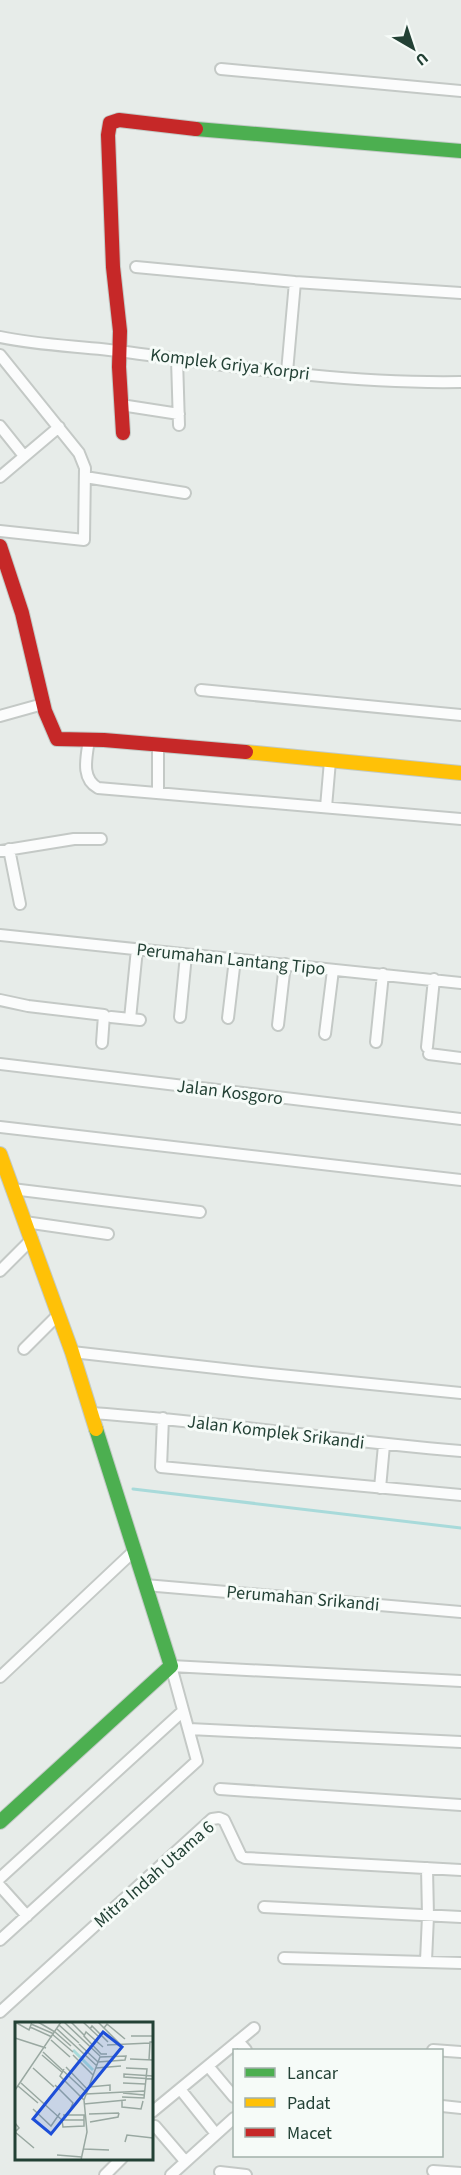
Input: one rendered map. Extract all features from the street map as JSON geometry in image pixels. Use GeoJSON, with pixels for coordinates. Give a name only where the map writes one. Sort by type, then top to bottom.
{"type":"FeatureCollection","features":[{"type":"Feature","properties":{"kind":"street"},"geometry":{"type":"LineString","coordinates":[[221,69],[461,91]]}},
{"type":"Feature","properties":{"kind":"street"},"geometry":{"type":"LineString","coordinates":[[123,433],[120,331],[111,229],[108,135],[111,122],[119,120],[218,131],[461,151]]}},
{"type":"Feature","properties":{"kind":"street"},"geometry":{"type":"LineString","coordinates":[[136,267],[295,282],[461,293]]}},
{"type":"Feature","properties":{"kind":"street"},"geometry":{"type":"LineString","coordinates":[[287,372],[295,282]]}},
{"type":"Feature","properties":{"kind":"street","name":"Komplek Griya Korpri"},"geometry":{"type":"LineString","coordinates":[[3,341],[120,351],[384,382],[461,382]]}},
{"type":"Feature","properties":{"kind":"street"},"geometry":{"type":"LineString","coordinates":[[0,355],[83,460],[85,477],[84,540],[0,531]]}},
{"type":"Feature","properties":{"kind":"street"},"geometry":{"type":"LineString","coordinates":[[121,405],[179,419],[177,358]]}},
{"type":"Feature","properties":{"kind":"street"},"geometry":{"type":"LineString","coordinates":[[0,426],[24,456]]}},
{"type":"Feature","properties":{"kind":"street"},"geometry":{"type":"LineString","coordinates":[[0,477],[59,427]]}},
{"type":"Feature","properties":{"kind":"street"},"geometry":{"type":"LineString","coordinates":[[85,477],[185,493]]}},
{"type":"Feature","properties":{"kind":"street"},"geometry":{"type":"LineString","coordinates":[[2,554],[32,653],[43,704],[52,733],[57,739],[158,744],[461,773]]}},
{"type":"Feature","properties":{"kind":"street"},"geometry":{"type":"LineString","coordinates":[[201,690],[461,715]]}},
{"type":"Feature","properties":{"kind":"street"},"geometry":{"type":"LineString","coordinates":[[0,716],[43,704]]}},
{"type":"Feature","properties":{"kind":"street"},"geometry":{"type":"LineString","coordinates":[[89,739],[86,773],[91,784],[98,788],[461,819]]}},
{"type":"Feature","properties":{"kind":"street"},"geometry":{"type":"LineString","coordinates":[[158,744],[159,792]]}},
{"type":"Feature","properties":{"kind":"street"},"geometry":{"type":"LineString","coordinates":[[326,807],[330,761]]}},
{"type":"Feature","properties":{"kind":"street"},"geometry":{"type":"LineString","coordinates":[[20,904],[4,850],[74,839],[102,839]]}},
{"type":"Feature","properties":{"kind":"street","name":"Perumahan Lantang Tipo"},"geometry":{"type":"LineString","coordinates":[[0,935],[461,983]]}},
{"type":"Feature","properties":{"kind":"street"},"geometry":{"type":"LineString","coordinates":[[111,1017],[135,1019],[136,949]]}},
{"type":"Feature","properties":{"kind":"street"},"geometry":{"type":"LineString","coordinates":[[180,1017],[186,954]]}},
{"type":"Feature","properties":{"kind":"street"},"geometry":{"type":"LineString","coordinates":[[228,1018],[235,959]]}},
{"type":"Feature","properties":{"kind":"street"},"geometry":{"type":"LineString","coordinates":[[278,1025],[285,964]]}},
{"type":"Feature","properties":{"kind":"street"},"geometry":{"type":"LineString","coordinates":[[325,1034],[333,970]]}},
{"type":"Feature","properties":{"kind":"street"},"geometry":{"type":"LineString","coordinates":[[375,1042],[383,974]]}},
{"type":"Feature","properties":{"kind":"street"},"geometry":{"type":"LineString","coordinates":[[434,979],[428,1051],[461,1058]]}},
{"type":"Feature","properties":{"kind":"street"},"geometry":{"type":"LineString","coordinates":[[0,1000],[28,1006],[104,1015],[102,1043]]}},
{"type":"Feature","properties":{"kind":"street","name":"Jalan Kosgoro"},"geometry":{"type":"LineString","coordinates":[[0,1064],[461,1119]]}},
{"type":"Feature","properties":{"kind":"street"},"geometry":{"type":"LineString","coordinates":[[0,1127],[461,1180]]}},
{"type":"Feature","properties":{"kind":"street"},"geometry":{"type":"LineString","coordinates":[[0,1154],[2,1170],[32,1239],[72,1352],[171,1666],[197,1757],[195,1763],[0,1940]]}},
{"type":"Feature","properties":{"kind":"street"},"geometry":{"type":"LineString","coordinates":[[12,1189],[200,1212]]}},
{"type":"Feature","properties":{"kind":"street"},"geometry":{"type":"LineString","coordinates":[[25,1222],[108,1234]]}},
{"type":"Feature","properties":{"kind":"street"},"geometry":{"type":"LineString","coordinates":[[0,1271],[32,1239]]}},
{"type":"Feature","properties":{"kind":"street"},"geometry":{"type":"LineString","coordinates":[[24,1349],[58,1315]]}},
{"type":"Feature","properties":{"kind":"street"},"geometry":{"type":"LineString","coordinates":[[72,1352],[461,1393]]}},
{"type":"Feature","properties":{"kind":"street","name":"Jalan Komplek Srikandi"},"geometry":{"type":"LineString","coordinates":[[91,1413],[163,1418],[384,1445],[461,1451]]}},
{"type":"Feature","properties":{"kind":"street"},"geometry":{"type":"LineString","coordinates":[[163,1418],[161,1467],[461,1496]]}},
{"type":"Feature","properties":{"kind":"street"},"geometry":{"type":"LineString","coordinates":[[380,1488],[384,1445]]}},
{"type":"Feature","properties":{"kind":"street"},"geometry":{"type":"LineString","coordinates":[[0,1677],[135,1550]]}},
{"type":"Feature","properties":{"kind":"street","name":"Perumahan Srikandi"},"geometry":{"type":"LineString","coordinates":[[145,1585],[461,1612]]}},
{"type":"Feature","properties":{"kind":"street"},"geometry":{"type":"LineString","coordinates":[[0,1822],[171,1666],[461,1681]]}},
{"type":"Feature","properties":{"kind":"street"},"geometry":{"type":"LineString","coordinates":[[0,1878],[183,1711]]}},
{"type":"Feature","properties":{"kind":"street"},"geometry":{"type":"LineString","coordinates":[[189,1729],[461,1742]]}},
{"type":"Feature","properties":{"kind":"street"},"geometry":{"type":"LineString","coordinates":[[220,1790],[461,1805]]}},
{"type":"Feature","properties":{"kind":"street","name":"Mitra Indah Utama 6"},"geometry":{"type":"LineString","coordinates":[[0,2012],[212,1819],[224,1820],[245,1858],[461,1870]]}},
{"type":"Feature","properties":{"kind":"street"},"geometry":{"type":"LineString","coordinates":[[426,1961],[427,1868]]}},
{"type":"Feature","properties":{"kind":"street"},"geometry":{"type":"LineString","coordinates":[[0,1886],[27,1916]]}},
{"type":"Feature","properties":{"kind":"street"},"geometry":{"type":"LineString","coordinates":[[264,1907],[461,1917]]}},
{"type":"Feature","properties":{"kind":"street"},"geometry":{"type":"LineString","coordinates":[[284,1958],[461,1963]]}},
{"type":"Feature","properties":{"kind":"street"},"geometry":{"type":"LineString","coordinates":[[153,2111],[254,2028]]}},
{"type":"Feature","properties":{"kind":"street"},"geometry":{"type":"LineString","coordinates":[[238,2041],[245,2049]]}},
{"type":"Feature","properties":{"kind":"street"},"geometry":{"type":"LineString","coordinates":[[443,2051],[461,2052]]}},
{"type":"Feature","properties":{"kind":"street"},"geometry":{"type":"LineString","coordinates":[[208,2066],[233,2096]]}},
{"type":"Feature","properties":{"kind":"street"},"geometry":{"type":"LineString","coordinates":[[180,2089],[216,2134]]}},
{"type":"Feature","properties":{"kind":"street"},"geometry":{"type":"LineString","coordinates":[[443,2106],[461,2108]]}},
{"type":"Feature","properties":{"kind":"street"},"geometry":{"type":"LineString","coordinates":[[171,2175],[233,2119]]}},
{"type":"Feature","properties":{"kind":"street"},"geometry":{"type":"LineString","coordinates":[[153,2126],[185,2161]]}},
{"type":"Feature","properties":{"kind":"street"},"geometry":{"type":"LineString","coordinates":[[105,2175],[120,2160]]}},
{"type":"Feature","properties":{"kind":"street"},"geometry":{"type":"LineString","coordinates":[[433,2171],[461,2173]]}},
{"type":"Feature","properties":{"kind":"street"},"geometry":{"type":"LineString","coordinates":[[220,2172],[246,2175]]}},
{"type":"Feature","properties":{"kind":"waterway"},"geometry":{"type":"LineString","coordinates":[[133,1489],[461,1528]]}},
{"type":"Feature","properties":{"kind":"traffic: fast"},"geometry":{"type":"LineString","coordinates":[[196,129],[461,151]]}},
{"type":"Feature","properties":{"kind":"traffic: fast"},"geometry":{"type":"LineString","coordinates":[[0,1822],[171,1666],[96,1429]]}},
{"type":"Feature","properties":{"kind":"traffic: slow"},"geometry":{"type":"LineString","coordinates":[[246,752],[461,773]]}},
{"type":"Feature","properties":{"kind":"traffic: slow"},"geometry":{"type":"LineString","coordinates":[[0,1154],[72,1352],[96,1429]]}},
{"type":"Feature","properties":{"kind":"traffic: jam"},"geometry":{"type":"LineString","coordinates":[[123,433],[119,367],[120,331],[113,267],[108,135],[110,123],[119,120],[196,129]]}},
{"type":"Feature","properties":{"kind":"traffic: jam"},"geometry":{"type":"LineString","coordinates":[[0,546],[22,613],[45,711],[57,739],[104,740],[246,752]]}}]}
